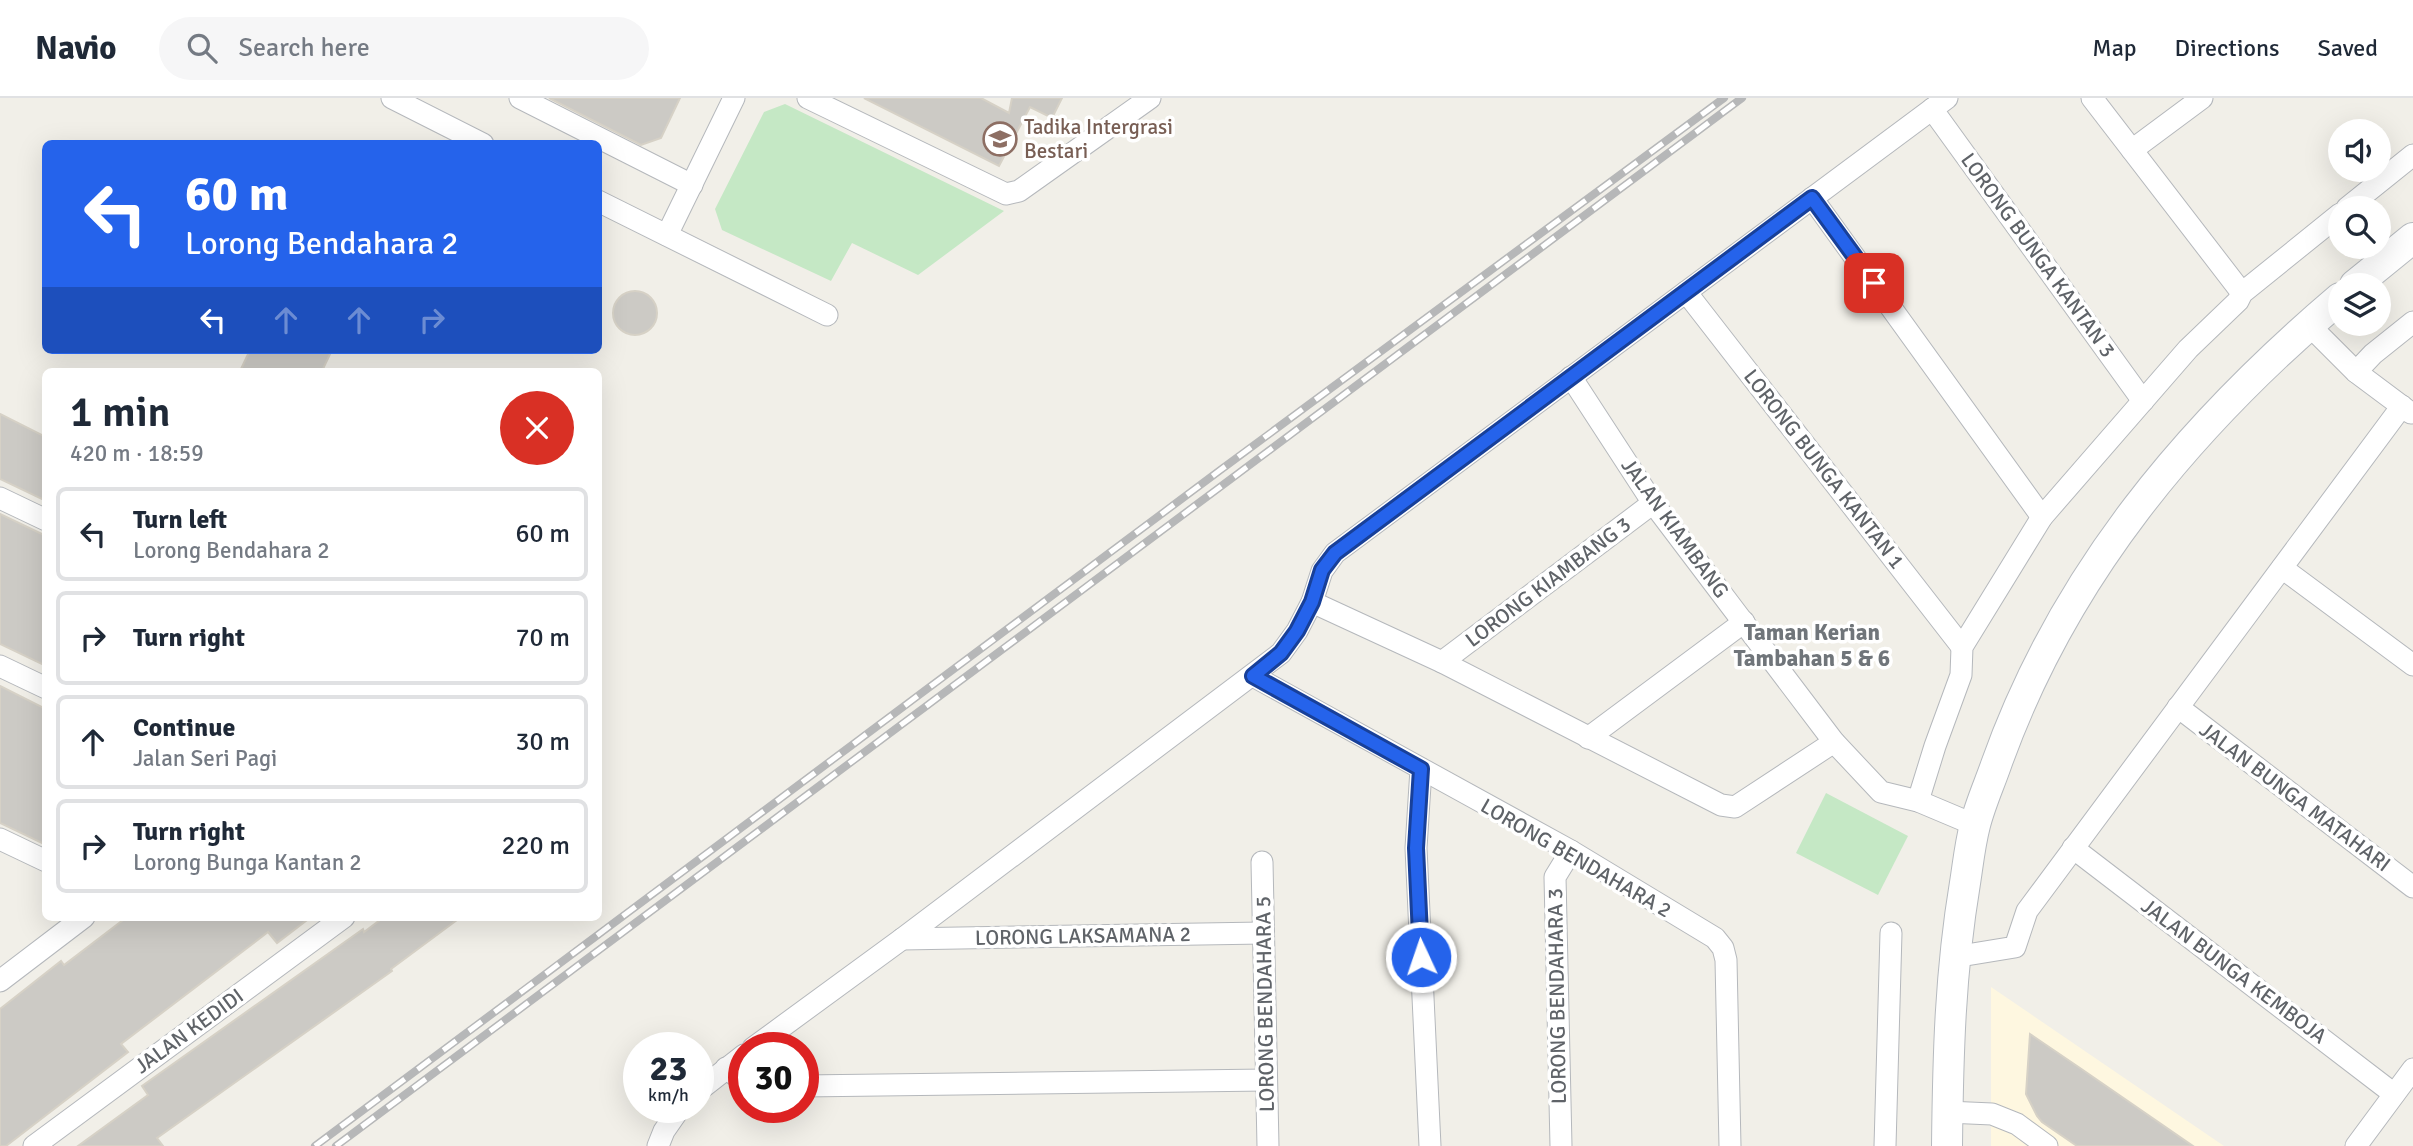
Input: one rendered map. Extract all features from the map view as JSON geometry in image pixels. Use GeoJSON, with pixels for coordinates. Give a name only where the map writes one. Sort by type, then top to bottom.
{"type":"FeatureCollection","features":[{"type":"Feature","properties":{"kind":"street"},"geometry":{"type":"LineString","coordinates":[[392,98],[475,140]]}},
{"type":"Feature","properties":{"kind":"street"},"geometry":{"type":"LineString","coordinates":[[520,98],[692,185]]}},
{"type":"Feature","properties":{"kind":"street"},"geometry":{"type":"LineString","coordinates":[[667,235],[734,98]]}},
{"type":"Feature","properties":{"kind":"street"},"geometry":{"type":"LineString","coordinates":[[808,98],[1006,194],[1019,191],[1150,98]]}},
{"type":"Feature","properties":{"kind":"street"},"geometry":{"type":"LineString","coordinates":[[2092,98],[2242,293]]}},
{"type":"Feature","properties":{"kind":"street"},"geometry":{"type":"LineString","coordinates":[[2132,149],[2203,98]]}},
{"type":"Feature","properties":{"kind":"street"},"geometry":{"type":"LineString","coordinates":[[775,1032],[1281,653],[1297,631],[1312,602],[1322,570],[1335,553],[1940,103]]}},
{"type":"Feature","properties":{"kind":"street","name":"LORONG BUNGA KANTAN 3"},"geometry":{"type":"LineString","coordinates":[[1940,103],[2143,401]]}},
{"type":"Feature","properties":{"kind":"street"},"geometry":{"type":"LineString","coordinates":[[2362,196],[2413,155]]}},
{"type":"Feature","properties":{"kind":"street"},"geometry":{"type":"LineString","coordinates":[[1812,198],[2042,517]]}},
{"type":"Feature","properties":{"kind":"street"},"geometry":{"type":"LineString","coordinates":[[602,203],[827,315]]}},
{"type":"Feature","properties":{"kind":"street"},"geometry":{"type":"LineString","coordinates":[[1918,801],[1961,675],[1962,647],[2042,517],[2188,349],[2238,301],[2242,293],[2328,224]]}},
{"type":"Feature","properties":{"kind":"street"},"geometry":{"type":"LineString","coordinates":[[2370,273],[2413,238]]}},
{"type":"Feature","properties":{"kind":"street","name":"LORONG BUNGA KANTAN 1"},"geometry":{"type":"LineString","coordinates":[[1686,292],[1962,647]]}},
{"type":"Feature","properties":{"kind":"street"},"geometry":{"type":"LineString","coordinates":[[1947,1146],[1948,1024],[1954,957],[1975,825],[2014,715],[2062,619],[2109,545],[2161,475],[2237,391],[2328,308]]}},
{"type":"Feature","properties":{"kind":"street"},"geometry":{"type":"LineString","coordinates":[[2356,372],[2373,354],[2413,322]]}},
{"type":"Feature","properties":{"kind":"street"},"geometry":{"type":"LineString","coordinates":[[1954,957],[2015,947],[2026,911],[2282,568],[2408,410],[2356,372],[2309,324]]}},
{"type":"Feature","properties":{"kind":"street","name":"JALAN KIAMBANG"},"geometry":{"type":"LineString","coordinates":[[1571,377],[1653,503],[1834,742],[1881,792],[1918,801],[1975,825]]}},
{"type":"Feature","properties":{"kind":"street"},"geometry":{"type":"LineString","coordinates":[[0,498],[42,518]]}},
{"type":"Feature","properties":{"kind":"street","name":"LORONG KIAMBANG 3"},"geometry":{"type":"LineString","coordinates":[[1442,662],[1653,503]]}},
{"type":"Feature","properties":{"kind":"street"},"geometry":{"type":"LineString","coordinates":[[2282,568],[2413,665]]}},
{"type":"Feature","properties":{"kind":"street"},"geometry":{"type":"LineString","coordinates":[[1312,602],[1442,662],[1721,805],[1735,807],[1834,742]]}},
{"type":"Feature","properties":{"kind":"street"},"geometry":{"type":"LineString","coordinates":[[1588,738],[1744,622]]}},
{"type":"Feature","properties":{"kind":"street"},"geometry":{"type":"LineString","coordinates":[[0,666],[42,686]]}},
{"type":"Feature","properties":{"kind":"street","name":"LORONG BENDAHARA 2"},"geometry":{"type":"LineString","coordinates":[[1253,676],[1571,851],[1715,938],[1723,948],[1726,960],[1730,1146]]}},
{"type":"Feature","properties":{"kind":"street","name":"JALAN BUNGA MATAHARI"},"geometry":{"type":"LineString","coordinates":[[2178,708],[2413,887]]}},
{"type":"Feature","properties":{"kind":"street"},"geometry":{"type":"LineString","coordinates":[[1421,769],[1416,848],[1430,1146]]}},
{"type":"Feature","properties":{"kind":"street"},"geometry":{"type":"LineString","coordinates":[[0,839],[42,859]]}},
{"type":"Feature","properties":{"kind":"street","name":"JALAN BUNGA KEMBOJA"},"geometry":{"type":"LineString","coordinates":[[2073,848],[2394,1094]]}},
{"type":"Feature","properties":{"kind":"street","name":"LORONG BENDAHARA 3"},"geometry":{"type":"LineString","coordinates":[[1561,1146],[1555,877],[1571,851]]}},
{"type":"Feature","properties":{"kind":"street","name":"LORONG BENDAHARA 5"},"geometry":{"type":"LineString","coordinates":[[1262,862],[1268,1146]]}},
{"type":"Feature","properties":{"kind":"street"},"geometry":{"type":"LineString","coordinates":[[0,981],[79,921]]}},
{"type":"Feature","properties":{"kind":"street","name":"JALAN KEDIDI"},"geometry":{"type":"LineString","coordinates":[[34,1146],[339,921]]}},
{"type":"Feature","properties":{"kind":"street","name":"LORONG LAKSAMANA 2"},"geometry":{"type":"LineString","coordinates":[[902,939],[1263,933]]}},
{"type":"Feature","properties":{"kind":"street"},"geometry":{"type":"LineString","coordinates":[[1885,1146],[1891,933]]}},
{"type":"Feature","properties":{"kind":"street"},"geometry":{"type":"LineString","coordinates":[[714,1078],[726,1068]]}},
{"type":"Feature","properties":{"kind":"street"},"geometry":{"type":"LineString","coordinates":[[2356,1146],[2413,1069]]}},
{"type":"Feature","properties":{"kind":"street"},"geometry":{"type":"LineString","coordinates":[[819,1086],[1266,1080]]}},
{"type":"Feature","properties":{"kind":"street"},"geometry":{"type":"LineString","coordinates":[[1947,1112],[1992,1114],[2017,1124],[2047,1146]]}},
{"type":"Feature","properties":{"kind":"street"},"geometry":{"type":"LineString","coordinates":[[658,1146],[670,1123]]}},
{"type":"Feature","properties":{"kind":"street"},"geometry":{"type":"LineString","coordinates":[[2016,1146],[2017,1124]]}},
{"type":"Feature","properties":{"kind":"shaded area"},"geometry":{"type":"Polygon","coordinates":[[[1991,987],[2224,1146],[1991,1146],[1991,987]]]}},
{"type":"Feature","properties":{"kind":"green space"},"geometry":{"type":"Polygon","coordinates":[[[785,104],[1004,211],[918,275],[852,243],[831,281],[722,230],[715,209],[764,112],[785,104]]]}},
{"type":"Feature","properties":{"kind":"green space"},"geometry":{"type":"Polygon","coordinates":[[[1826,793],[1908,836],[1878,895],[1796,853],[1826,793]]]}},
{"type":"Feature","properties":{"kind":"building"},"geometry":{"type":"Polygon","coordinates":[[[549,98],[680,98],[661,138],[641,145],[549,98]]]}},
{"type":"Feature","properties":{"kind":"building"},"geometry":{"type":"Polygon","coordinates":[[[864,98],[981,98],[1009,113],[1012,98],[1062,98],[1052,118],[1030,107],[999,166],[864,98]]]}},
{"type":"Feature","properties":{"kind":"building"},"geometry":{"type":"Polygon","coordinates":[[[635,291],[650,298],[657,313],[650,328],[635,335],[620,328],[613,313],[620,298],[635,291]]]}},
{"type":"Feature","properties":{"kind":"building"},"geometry":{"type":"Polygon","coordinates":[[[248,354],[330,354],[323,368],[241,368],[248,354]]]}},
{"type":"Feature","properties":{"kind":"building"},"geometry":{"type":"Polygon","coordinates":[[[0,414],[42,435],[42,499],[0,479],[0,414]]]}},
{"type":"Feature","properties":{"kind":"building"},"geometry":{"type":"Polygon","coordinates":[[[0,514],[42,534],[42,664],[0,644],[0,514]]]}},
{"type":"Feature","properties":{"kind":"building"},"geometry":{"type":"Polygon","coordinates":[[[0,686],[42,707],[42,843],[0,823],[0,686]]]}},
{"type":"Feature","properties":{"kind":"building"},"geometry":{"type":"Polygon","coordinates":[[[122,921],[306,921],[277,943],[268,932],[121,1044],[128,1052],[6,1146],[0,1146],[0,1009],[61,961],[64,965],[122,921]]]}},
{"type":"Feature","properties":{"kind":"building"},"geometry":{"type":"Polygon","coordinates":[[[379,921],[456,921],[391,969],[392,971],[157,1138],[163,1146],[78,1146],[148,1095],[142,1086],[363,929],[364,932],[379,921]]]}},
{"type":"Feature","properties":{"kind":"building"},"geometry":{"type":"Polygon","coordinates":[[[2030,1034],[2193,1146],[2077,1146],[2042,1122],[2026,1094],[2030,1034]]]}},
{"type":"Feature","properties":{"kind":"railway"},"geometry":{"type":"LineString","coordinates":[[315,1146],[1724,98]]}},
{"type":"Feature","properties":{"kind":"railway"},"geometry":{"type":"LineString","coordinates":[[336,1146],[1742,98]]}},
{"type":"Feature","properties":{"kind":"place","name":"Tadika Intergrasi Bestari"},"geometry":{"type":"Point","coordinates":[1000,139]}},
{"type":"Feature","properties":{"kind":"district","name":"Taman Kerian Tambahan 5 & 6"},"geometry":{"type":"Point","coordinates":[1812,645]}},
{"type":"Feature","properties":{"kind":"route"},"geometry":{"type":"LineString","coordinates":[[1421,957],[1416,848],[1421,769],[1253,676],[1281,653],[1297,631],[1312,602],[1322,570],[1335,553],[1812,198],[1874,283]]}}]}
